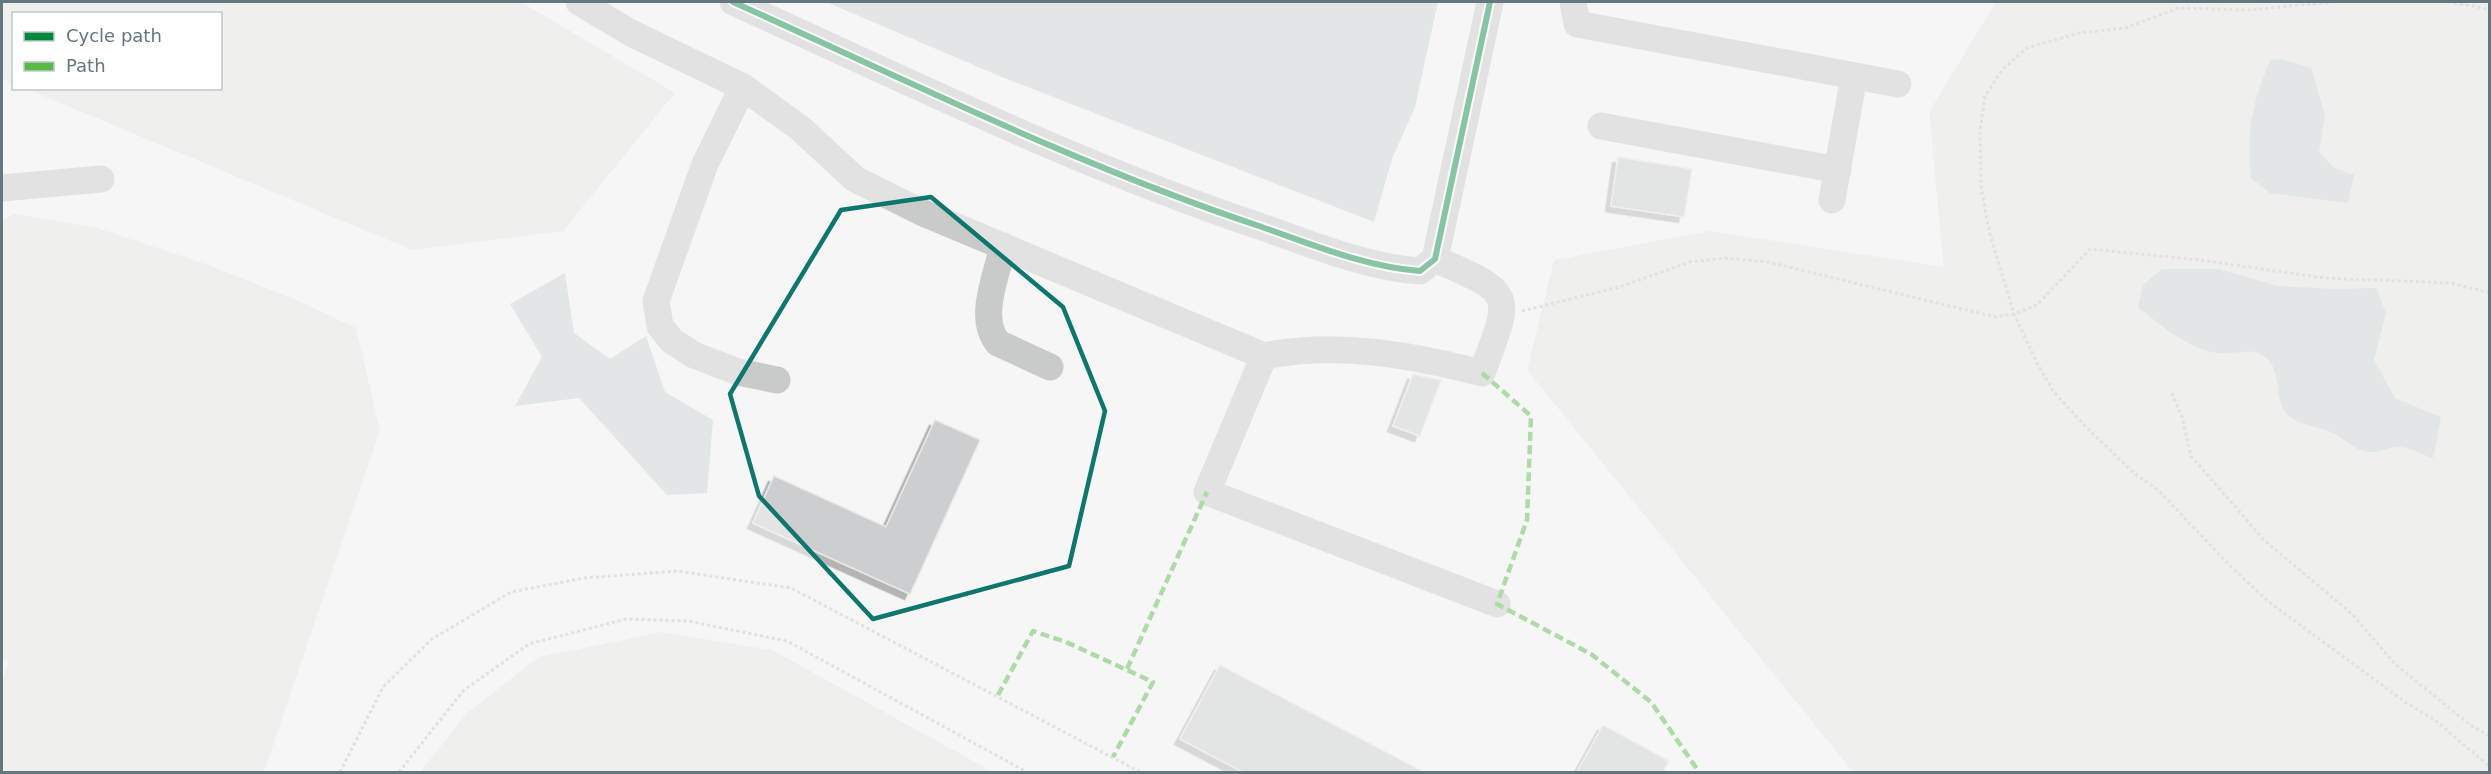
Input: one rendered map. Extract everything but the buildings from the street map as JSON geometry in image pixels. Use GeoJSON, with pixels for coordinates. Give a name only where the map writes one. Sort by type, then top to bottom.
{"type":"FeatureCollection","features":[{"type":"Feature","properties":{"kind":"street"},"geometry":{"type":"LineString","coordinates":[[579,2],[631,33],[743,87],[800,128],[855,179],[921,212],[1264,356],[1289,351],[1330,350],[1389,354],[1429,360],[1482,373],[1503,317],[1504,304],[1497,292],[1480,278],[1435,258]]}},
{"type":"Feature","properties":{"kind":"street"},"geometry":{"type":"LineString","coordinates":[[733,2],[1062,150],[1220,213],[1341,254],[1397,269],[1420,271],[1435,258],[1490,2]]}},
{"type":"Feature","properties":{"kind":"street"},"geometry":{"type":"LineString","coordinates":[[1573,2],[1577,24],[1898,84]]}},
{"type":"Feature","properties":{"kind":"street"},"geometry":{"type":"LineString","coordinates":[[1832,200],[1854,76]]}},
{"type":"Feature","properties":{"kind":"street"},"geometry":{"type":"LineString","coordinates":[[743,87],[705,164],[656,301],[660,326],[672,341],[694,355],[738,372],[777,380]]}},
{"type":"Feature","properties":{"kind":"street"},"geometry":{"type":"LineString","coordinates":[[1601,126],[1838,170]]}},
{"type":"Feature","properties":{"kind":"street"},"geometry":{"type":"LineString","coordinates":[[2,188],[101,179]]}},
{"type":"Feature","properties":{"kind":"street"},"geometry":{"type":"LineString","coordinates":[[1003,246],[987,315],[993,337],[998,343],[1050,367]]}},
{"type":"Feature","properties":{"kind":"street"},"geometry":{"type":"LineString","coordinates":[[1264,356],[1207,492],[1497,604]]}},
{"type":"Feature","properties":{"kind":"path"},"geometry":{"type":"LineString","coordinates":[[2334,2],[2248,10],[2178,8],[2126,28],[2079,33],[2027,48],[2002,70],[1985,96],[1980,131],[1981,186],[1989,231],[2014,314],[2053,391],[2134,473],[2158,490],[2233,568],[2270,602],[2405,702],[2436,721],[2490,767]]}},
{"type":"Feature","properties":{"kind":"path"},"geometry":{"type":"LineString","coordinates":[[2448,2],[2490,9]]}},
{"type":"Feature","properties":{"kind":"path"},"geometry":{"type":"LineString","coordinates":[[1504,304],[1525,312],[1563,299],[1620,287],[1690,262],[1725,258],[1768,262],[1982,316],[2014,314],[2037,305],[2090,249],[2200,260],[2324,278],[2451,283],[2490,293]]}},
{"type":"Feature","properties":{"kind":"path"},"geometry":{"type":"LineString","coordinates":[[2172,393],[2182,417],[2191,456],[2265,540],[2352,614],[2395,664],[2470,725],[2490,736]]}},
{"type":"Feature","properties":{"kind":"path"},"geometry":{"type":"LineString","coordinates":[[340,772],[383,687],[432,639],[511,592],[584,578],[677,571],[791,588],[1140,772]]}},
{"type":"Feature","properties":{"kind":"path"},"geometry":{"type":"LineString","coordinates":[[399,772],[464,690],[529,644],[626,619],[688,621],[787,641],[1027,772]]}},
{"type":"Feature","properties":{"kind":"highlighted area"},"geometry":{"type":"Polygon","coordinates":[[[931,197],[1063,307],[1105,411],[1069,566],[873,619],[759,496],[730,394],[841,210],[931,197]]]}},
{"type":"Feature","properties":{"kind":"shaded area"},"geometry":{"type":"Polygon","coordinates":[[[2,2],[521,2],[675,93],[563,231],[412,250],[29,90],[222,90],[222,12],[12,12],[12,83],[2,78],[2,2]]]}},
{"type":"Feature","properties":{"kind":"shaded area"},"geometry":{"type":"Polygon","coordinates":[[[826,2],[1438,2],[1415,107],[1392,159],[1374,222],[997,75],[826,2]]]}},
{"type":"Feature","properties":{"kind":"shaded area"},"geometry":{"type":"Polygon","coordinates":[[[1996,2],[2489,2],[2489,772],[1853,772],[1527,370],[1554,260],[1710,231],[1944,267],[1929,112],[1996,2]]]}},
{"type":"Feature","properties":{"kind":"shaded area"},"geometry":{"type":"Polygon","coordinates":[[[2282,59],[2311,68],[2325,115],[2319,152],[2333,167],[2354,175],[2348,203],[2270,193],[2251,178],[2249,148],[2255,103],[2271,60],[2282,59]]]}},
{"type":"Feature","properties":{"kind":"shaded area"},"geometry":{"type":"Polygon","coordinates":[[[14,214],[97,228],[208,265],[299,301],[356,328],[380,430],[264,772],[2,772],[2,684],[9,659],[2,660],[2,221],[14,214]]]}},
{"type":"Feature","properties":{"kind":"shaded area"},"geometry":{"type":"Polygon","coordinates":[[[2162,269],[2218,269],[2278,286],[2335,289],[2376,288],[2386,313],[2374,360],[2395,398],[2441,417],[2433,458],[2402,447],[2366,452],[2330,431],[2294,420],[2283,409],[2276,374],[2267,358],[2254,352],[2206,351],[2175,335],[2138,307],[2143,285],[2162,269]]]}},
{"type":"Feature","properties":{"kind":"shaded area"},"geometry":{"type":"Polygon","coordinates":[[[565,273],[574,333],[610,359],[646,336],[665,392],[713,420],[707,493],[667,495],[579,398],[515,406],[542,357],[510,304],[565,273]]]}},
{"type":"Feature","properties":{"kind":"shaded area"},"geometry":{"type":"Polygon","coordinates":[[[662,632],[772,650],[993,772],[420,772],[467,713],[539,657],[662,632]]]}},
{"type":"Feature","properties":{"kind":"marked path"},"geometry":{"type":"LineString","coordinates":[[1482,373],[1531,416],[1527,520],[1497,604],[1591,654],[1651,702],[1699,772]]}},
{"type":"Feature","properties":{"kind":"marked path"},"geometry":{"type":"LineString","coordinates":[[1127,669],[1207,492]]}},
{"type":"Feature","properties":{"kind":"marked path"},"geometry":{"type":"LineString","coordinates":[[998,695],[1033,631],[1066,642],[1153,682],[1113,757]]}},
{"type":"Feature","properties":{"kind":"cycle path"},"geometry":{"type":"LineString","coordinates":[[733,2],[993,121],[1125,177],[1338,254],[1379,265],[1420,271],[1435,259],[1490,2]]}}]}
